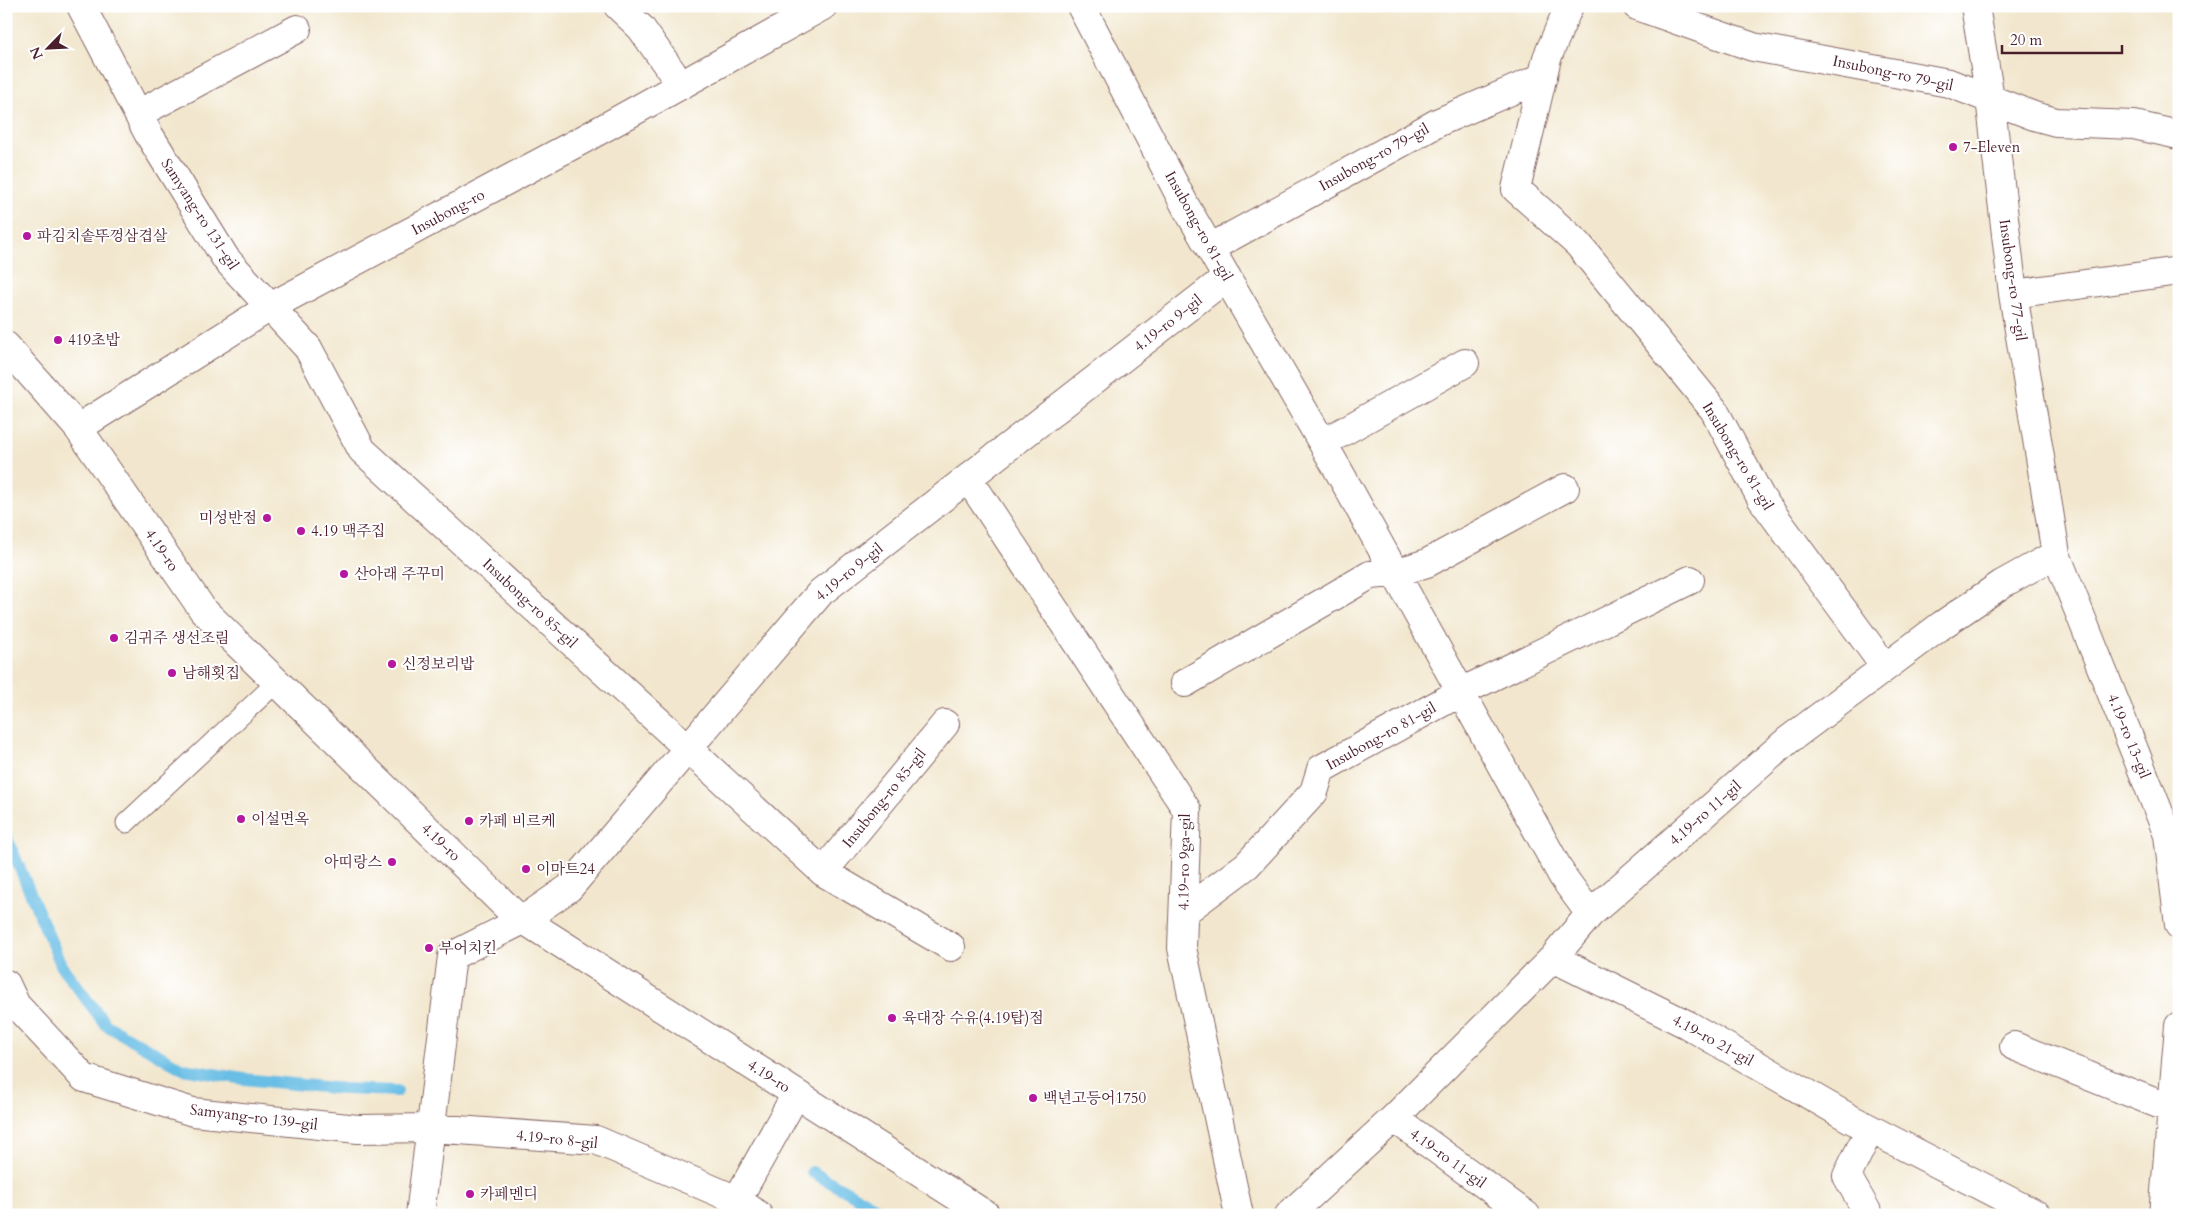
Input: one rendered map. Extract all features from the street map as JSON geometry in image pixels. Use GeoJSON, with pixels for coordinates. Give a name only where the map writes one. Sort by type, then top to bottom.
{"type":"FeatureCollection","features":[{"type":"Feature","properties":{"kind":"street","name":"Samyang-ro 131-gil"},"geometry":{"type":"LineString","coordinates":[[81,6],[138,114],[226,259],[270,307]]}},
{"type":"Feature","properties":{"kind":"street"},"geometry":{"type":"LineString","coordinates":[[618,6],[640,28],[681,85]]}},
{"type":"Feature","properties":{"kind":"street","name":"Insubong-ro"},"geometry":{"type":"LineString","coordinates":[[78,428],[270,307],[681,85],[823,6]]}},
{"type":"Feature","properties":{"kind":"street","name":"Insubong-ro 81-gil"},"geometry":{"type":"LineString","coordinates":[[1081,6],[1186,207],[1323,443],[1562,877],[1590,914]]}},
{"type":"Feature","properties":{"kind":"street"},"geometry":{"type":"LineString","coordinates":[[1543,77],[1547,58],[1568,6]]}},
{"type":"Feature","properties":{"kind":"street","name":"Insubong-ro 79-gil"},"geometry":{"type":"LineString","coordinates":[[1637,6],[1753,46],[1949,83],[2034,116],[2056,122],[2134,125],[2179,135]]}},
{"type":"Feature","properties":{"kind":"street","name":"Insubong-ro 77-gil"},"geometry":{"type":"LineString","coordinates":[[1974,6],[1990,98],[2013,294],[2056,554]]}},
{"type":"Feature","properties":{"kind":"street"},"geometry":{"type":"LineString","coordinates":[[138,114],[297,29]]}},
{"type":"Feature","properties":{"kind":"street","name":"Insubong-ro 81-gil"},"geometry":{"type":"LineString","coordinates":[[1543,77],[1516,189],[1578,244],[1714,410],[1761,498],[1885,668]]}},
{"type":"Feature","properties":{"kind":"street","name":"Insubong-ro 79-gil"},"geometry":{"type":"LineString","coordinates":[[1210,248],[1439,122],[1543,77]]}},
{"type":"Feature","properties":{"kind":"street"},"geometry":{"type":"LineString","coordinates":[[2013,294],[2179,271]]}},
{"type":"Feature","properties":{"kind":"street","name":"4.19-ro 9-gil"},"geometry":{"type":"LineString","coordinates":[[523,920],[569,888],[821,592],[1227,277]]}},
{"type":"Feature","properties":{"kind":"street","name":"Insubong-ro 85-gil"},"geometry":{"type":"LineString","coordinates":[[270,307],[308,348],[362,450],[823,872],[951,948]]}},
{"type":"Feature","properties":{"kind":"street","name":"4.19-ro"},"geometry":{"type":"LineString","coordinates":[[6,346],[78,428],[203,610],[513,913],[986,1215]]}},
{"type":"Feature","properties":{"kind":"street"},"geometry":{"type":"LineString","coordinates":[[1323,443],[1465,363]]}},
{"type":"Feature","properties":{"kind":"street","name":"4.19-ro 9ga-gil"},"geometry":{"type":"LineString","coordinates":[[968,478],[1187,810],[1182,948],[1239,1215]]}},
{"type":"Feature","properties":{"kind":"street"},"geometry":{"type":"LineString","coordinates":[[1185,683],[1370,575],[1395,572],[1427,563],[1565,488]]}},
{"type":"Feature","properties":{"kind":"street","name":"4.19-ro 11-gil"},"geometry":{"type":"LineString","coordinates":[[1289,1215],[1394,1118],[1553,958],[1590,914],[1786,741],[1942,625],[2002,584],[2056,554]]}},
{"type":"Feature","properties":{"kind":"street","name":"4.19-ro 13-gil"},"geometry":{"type":"LineString","coordinates":[[2056,554],[2168,835],[2179,925]]}},
{"type":"Feature","properties":{"kind":"street","name":"Insubong-ro 81-gil"},"geometry":{"type":"LineString","coordinates":[[1184,912],[1247,865],[1314,792],[1321,769],[1461,692],[1690,580]]}},
{"type":"Feature","properties":{"kind":"street","name":"Insubong-ro 85-gil"},"geometry":{"type":"LineString","coordinates":[[823,872],[945,724]]}},
{"type":"Feature","properties":{"kind":"street"},"geometry":{"type":"LineString","coordinates":[[420,1215],[452,956],[523,920]]}},
{"type":"Feature","properties":{"kind":"street","name":"4.19-ro 21-gil"},"geometry":{"type":"LineString","coordinates":[[1553,958],[1688,1025],[1870,1129],[2037,1215]]}},
{"type":"Feature","properties":{"kind":"street","name":"Samyang-ro 139-gil"},"geometry":{"type":"LineString","coordinates":[[6,984],[16,1005],[84,1078],[193,1112],[358,1129],[431,1128]]}},
{"type":"Feature","properties":{"kind":"street"},"geometry":{"type":"LineString","coordinates":[[2162,1215],[2178,1037]]}},
{"type":"Feature","properties":{"kind":"street"},"geometry":{"type":"LineString","coordinates":[[2014,1046],[2171,1109]]}},
{"type":"Feature","properties":{"kind":"street"},"geometry":{"type":"LineString","coordinates":[[747,1207],[796,1094]]}},
{"type":"Feature","properties":{"kind":"street","name":"4.19-ro 11-gil"},"geometry":{"type":"LineString","coordinates":[[1394,1118],[1526,1215]]}},
{"type":"Feature","properties":{"kind":"street","name":"4.19-ro 8-gil"},"geometry":{"type":"LineString","coordinates":[[431,1128],[596,1140],[747,1207]]}},
{"type":"Feature","properties":{"kind":"street"},"geometry":{"type":"LineString","coordinates":[[1869,1215],[1847,1176],[1870,1129]]}},
{"type":"Feature","properties":{"kind":"lane"},"geometry":{"type":"LineString","coordinates":[[126,823],[277,682]]}},
{"type":"Feature","properties":{"kind":"waterway"},"geometry":{"type":"LineString","coordinates":[[6,836],[62,967],[106,1025],[183,1069],[244,1079],[343,1089],[397,1091]]}},
{"type":"Feature","properties":{"kind":"waterway"},"geometry":{"type":"LineString","coordinates":[[812,1172],[889,1215]]}},
{"type":"Feature","properties":{"kind":"place","name":"7-Eleven"},"geometry":{"type":"Point","coordinates":[1953,147]}},
{"type":"Feature","properties":{"kind":"place","name":"파김치솥뚜껑삼겹살"},"geometry":{"type":"Point","coordinates":[27,236]}},
{"type":"Feature","properties":{"kind":"place","name":"419초밥"},"geometry":{"type":"Point","coordinates":[58,340]}},
{"type":"Feature","properties":{"kind":"place","name":"미성반점"},"geometry":{"type":"Point","coordinates":[267,518]}},
{"type":"Feature","properties":{"kind":"place","name":"4.19 맥주집"},"geometry":{"type":"Point","coordinates":[301,531]}},
{"type":"Feature","properties":{"kind":"place","name":"산아래 주꾸미"},"geometry":{"type":"Point","coordinates":[344,574]}},
{"type":"Feature","properties":{"kind":"place","name":"김귀주 생선조림"},"geometry":{"type":"Point","coordinates":[114,638]}},
{"type":"Feature","properties":{"kind":"place","name":"신정보리밥"},"geometry":{"type":"Point","coordinates":[392,664]}},
{"type":"Feature","properties":{"kind":"place","name":"남해횟집"},"geometry":{"type":"Point","coordinates":[172,673]}},
{"type":"Feature","properties":{"kind":"place","name":"이설면옥"},"geometry":{"type":"Point","coordinates":[241,819]}},
{"type":"Feature","properties":{"kind":"place","name":"카페 비르케"},"geometry":{"type":"Point","coordinates":[469,821]}},
{"type":"Feature","properties":{"kind":"place","name":"아띠랑스"},"geometry":{"type":"Point","coordinates":[392,862]}},
{"type":"Feature","properties":{"kind":"place","name":"이마트24"},"geometry":{"type":"Point","coordinates":[526,869]}},
{"type":"Feature","properties":{"kind":"place","name":"부어치킨"},"geometry":{"type":"Point","coordinates":[429,948]}},
{"type":"Feature","properties":{"kind":"place","name":"육대장 수유(4.19탑)점"},"geometry":{"type":"Point","coordinates":[892,1018]}},
{"type":"Feature","properties":{"kind":"place","name":"백년고등어1750"},"geometry":{"type":"Point","coordinates":[1033,1098]}},
{"type":"Feature","properties":{"kind":"place","name":"카페멘디"},"geometry":{"type":"Point","coordinates":[470,1194]}}]}
